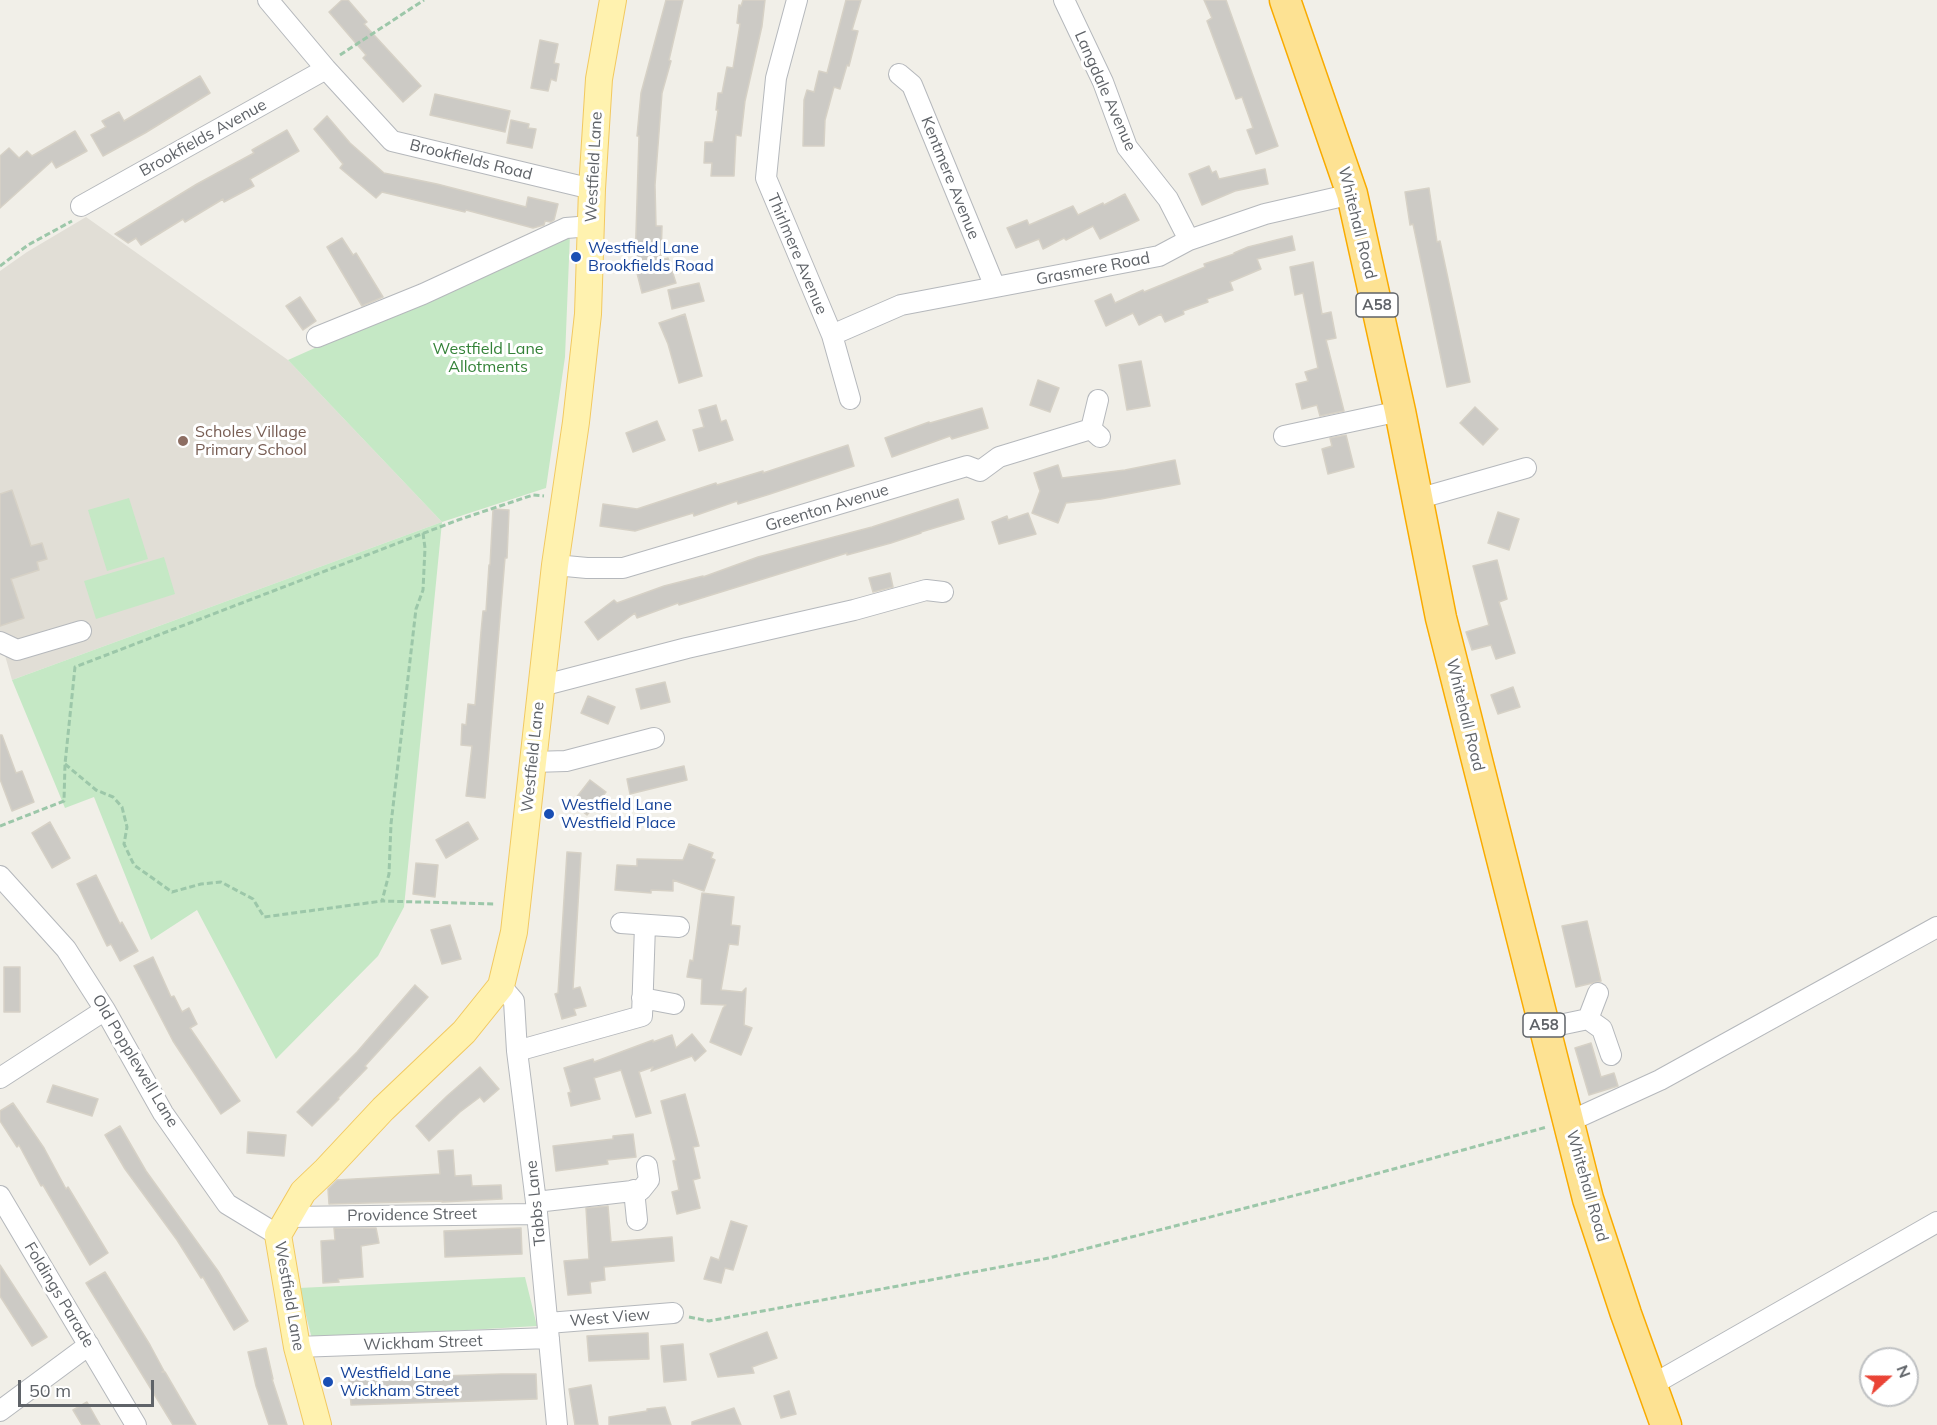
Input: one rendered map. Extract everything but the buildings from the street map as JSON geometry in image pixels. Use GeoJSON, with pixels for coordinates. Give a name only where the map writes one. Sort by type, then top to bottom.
{"type":"FeatureCollection","features":[{"type":"Feature","properties":{"kind":"highway","name":"Whitehall Road"},"geometry":{"type":"LineString","coordinates":[[1285,0],[1352,194],[1400,411],[1441,618],[1568,1122],[1592,1210],[1666,1425]]}},
{"type":"Feature","properties":{"kind":"main road","name":"Westfield Lane"},"geometry":{"type":"LineString","coordinates":[[318,1425],[297,1347],[282,1226],[303,1192],[464,1032],[501,986],[514,932],[555,565],[576,422],[588,314],[592,189],[599,80],[613,0]]}},
{"type":"Feature","properties":{"kind":"street","name":"Brookfields Road"},"geometry":{"type":"LineString","coordinates":[[268,0],[326,69],[392,141],[592,189]]}},
{"type":"Feature","properties":{"kind":"street","name":"Thirlmere Avenue"},"geometry":{"type":"LineString","coordinates":[[797,0],[776,78],[766,178],[832,335],[850,399]]}},
{"type":"Feature","properties":{"kind":"street","name":"Langdale Avenue"},"geometry":{"type":"LineString","coordinates":[[1064,0],[1102,82],[1127,147],[1168,199],[1189,240]]}},
{"type":"Feature","properties":{"kind":"street","name":"Brookfields Avenue"},"geometry":{"type":"LineString","coordinates":[[81,206],[326,69]]}},
{"type":"Feature","properties":{"kind":"street","name":"Kentmere Avenue"},"geometry":{"type":"LineString","coordinates":[[899,74],[912,86],[995,287]]}},
{"type":"Feature","properties":{"kind":"street","name":"Grasmere Road"},"geometry":{"type":"LineString","coordinates":[[832,335],[901,305],[1158,256],[1189,240],[1265,214],[1352,194]]}},
{"type":"Feature","properties":{"kind":"street"},"geometry":{"type":"LineString","coordinates":[[317,337],[423,294],[566,228],[591,226]]}},
{"type":"Feature","properties":{"kind":"street","name":"Greenton Avenue"},"geometry":{"type":"LineString","coordinates":[[555,565],[623,568],[967,466],[980,471],[999,457],[1096,433],[1098,400]]}},
{"type":"Feature","properties":{"kind":"street"},"geometry":{"type":"LineString","coordinates":[[1284,436],[1400,411]]}},
{"type":"Feature","properties":{"kind":"street"},"geometry":{"type":"LineString","coordinates":[[1417,500],[1526,468]]}},
{"type":"Feature","properties":{"kind":"street"},"geometry":{"type":"LineString","coordinates":[[541,686],[687,648],[854,610],[926,590],[943,592]]}},
{"type":"Feature","properties":{"kind":"street"},"geometry":{"type":"LineString","coordinates":[[0,642],[17,650],[81,631]]}},
{"type":"Feature","properties":{"kind":"street"},"geometry":{"type":"LineString","coordinates":[[532,762],[566,761],[654,738]]}},
{"type":"Feature","properties":{"kind":"street","name":"Old Popplewell Lane"},"geometry":{"type":"LineString","coordinates":[[0,876],[66,949],[105,1010],[163,1113],[228,1204],[282,1226]]}},
{"type":"Feature","properties":{"kind":"street"},"geometry":{"type":"LineString","coordinates":[[621,923],[679,927]]}},
{"type":"Feature","properties":{"kind":"street"},"geometry":{"type":"LineString","coordinates":[[517,1051],[642,1016],[645,925]]}},
{"type":"Feature","properties":{"kind":"street"},"geometry":{"type":"LineString","coordinates":[[1568,1122],[1660,1080],[1937,927]]}},
{"type":"Feature","properties":{"kind":"street","name":"Tabbs Lane"},"geometry":{"type":"LineString","coordinates":[[501,986],[514,1001],[517,1051],[537,1208],[557,1425]]}},
{"type":"Feature","properties":{"kind":"street"},"geometry":{"type":"LineString","coordinates":[[1588,1019],[1598,993]]}},
{"type":"Feature","properties":{"kind":"street"},"geometry":{"type":"LineString","coordinates":[[642,998],[674,1004]]}},
{"type":"Feature","properties":{"kind":"street"},"geometry":{"type":"LineString","coordinates":[[0,1078],[105,1010]]}},
{"type":"Feature","properties":{"kind":"street"},"geometry":{"type":"LineString","coordinates":[[1545,1028],[1588,1019],[1602,1029],[1611,1055]]}},
{"type":"Feature","properties":{"kind":"street"},"geometry":{"type":"LineString","coordinates":[[638,1220],[638,1190],[648,1180],[647,1166]]}},
{"type":"Feature","properties":{"kind":"street","name":"Providence Street"},"geometry":{"type":"LineString","coordinates":[[282,1226],[537,1208],[638,1190]]}},
{"type":"Feature","properties":{"kind":"street","name":"Foldings Parade"},"geometry":{"type":"LineString","coordinates":[[0,1196],[136,1425]]}},
{"type":"Feature","properties":{"kind":"street"},"geometry":{"type":"LineString","coordinates":[[1652,1386],[1937,1222]]}},
{"type":"Feature","properties":{"kind":"street","name":"West View"},"geometry":{"type":"LineString","coordinates":[[549,1331],[673,1313]]}},
{"type":"Feature","properties":{"kind":"street","name":"Wickham Street"},"geometry":{"type":"LineString","coordinates":[[297,1347],[549,1331]]}},
{"type":"Feature","properties":{"kind":"street"},"geometry":{"type":"LineString","coordinates":[[0,1412],[89,1345]]}},
{"type":"Feature","properties":{"kind":"path"},"geometry":{"type":"LineString","coordinates":[[326,69],[336,58],[424,0]]}},
{"type":"Feature","properties":{"kind":"path"},"geometry":{"type":"LineString","coordinates":[[0,266],[28,245],[85,213],[81,206]]}},
{"type":"Feature","properties":{"kind":"path"},"geometry":{"type":"LineString","coordinates":[[0,826],[64,801],[65,764],[75,667],[423,533],[532,495],[565,497]]}},
{"type":"Feature","properties":{"kind":"path"},"geometry":{"type":"LineString","coordinates":[[382,901],[389,874],[391,824],[416,609],[423,590],[425,548],[423,533]]}},
{"type":"Feature","properties":{"kind":"path"},"geometry":{"type":"LineString","coordinates":[[65,764],[96,790],[113,797],[122,807],[127,827],[124,844],[134,865],[172,892],[201,884],[221,882],[253,899],[264,917],[382,901],[517,905]]}},
{"type":"Feature","properties":{"kind":"path"},"geometry":{"type":"LineString","coordinates":[[673,1313],[709,1321],[1049,1258],[1324,1188],[1568,1122]]}},
{"type":"Feature","properties":{"kind":"shaded area","name":"Scholes Village Primary School"},"geometry":{"type":"Polygon","coordinates":[[[86,217],[288,360],[442,522],[12,680],[4,652],[0,652],[0,271],[86,217]]]}},
{"type":"Feature","properties":{"kind":"green space","name":"Westfield Lane Allotments"},"geometry":{"type":"Polygon","coordinates":[[[570,234],[565,357],[546,488],[442,522],[288,360],[570,234]]]}},
{"type":"Feature","properties":{"kind":"green space"},"geometry":{"type":"Polygon","coordinates":[[[129,498],[148,559],[107,571],[88,510],[129,498]]]}},
{"type":"Feature","properties":{"kind":"green space"},"geometry":{"type":"Polygon","coordinates":[[[442,522],[404,907],[378,956],[276,1059],[197,910],[151,940],[94,797],[65,808],[12,680],[442,522]]]}},
{"type":"Feature","properties":{"kind":"green space"},"geometry":{"type":"Polygon","coordinates":[[[164,557],[175,594],[96,619],[84,581],[164,557]]]}},
{"type":"Feature","properties":{"kind":"green space"},"geometry":{"type":"Polygon","coordinates":[[[525,1277],[537,1326],[312,1339],[299,1288],[525,1277]]]}},
{"type":"Feature","properties":{"kind":"place","name":"Westfield Lane Brookfields Road"},"geometry":{"type":"Point","coordinates":[576,257]}},
{"type":"Feature","properties":{"kind":"place","name":"Scholes Village Primary School"},"geometry":{"type":"Point","coordinates":[183,441]}},
{"type":"Feature","properties":{"kind":"place","name":"Westfield Lane Westfield Place"},"geometry":{"type":"Point","coordinates":[549,814]}},
{"type":"Feature","properties":{"kind":"place","name":"Westfield Lane Wickham Street"},"geometry":{"type":"Point","coordinates":[328,1382]}}]}
